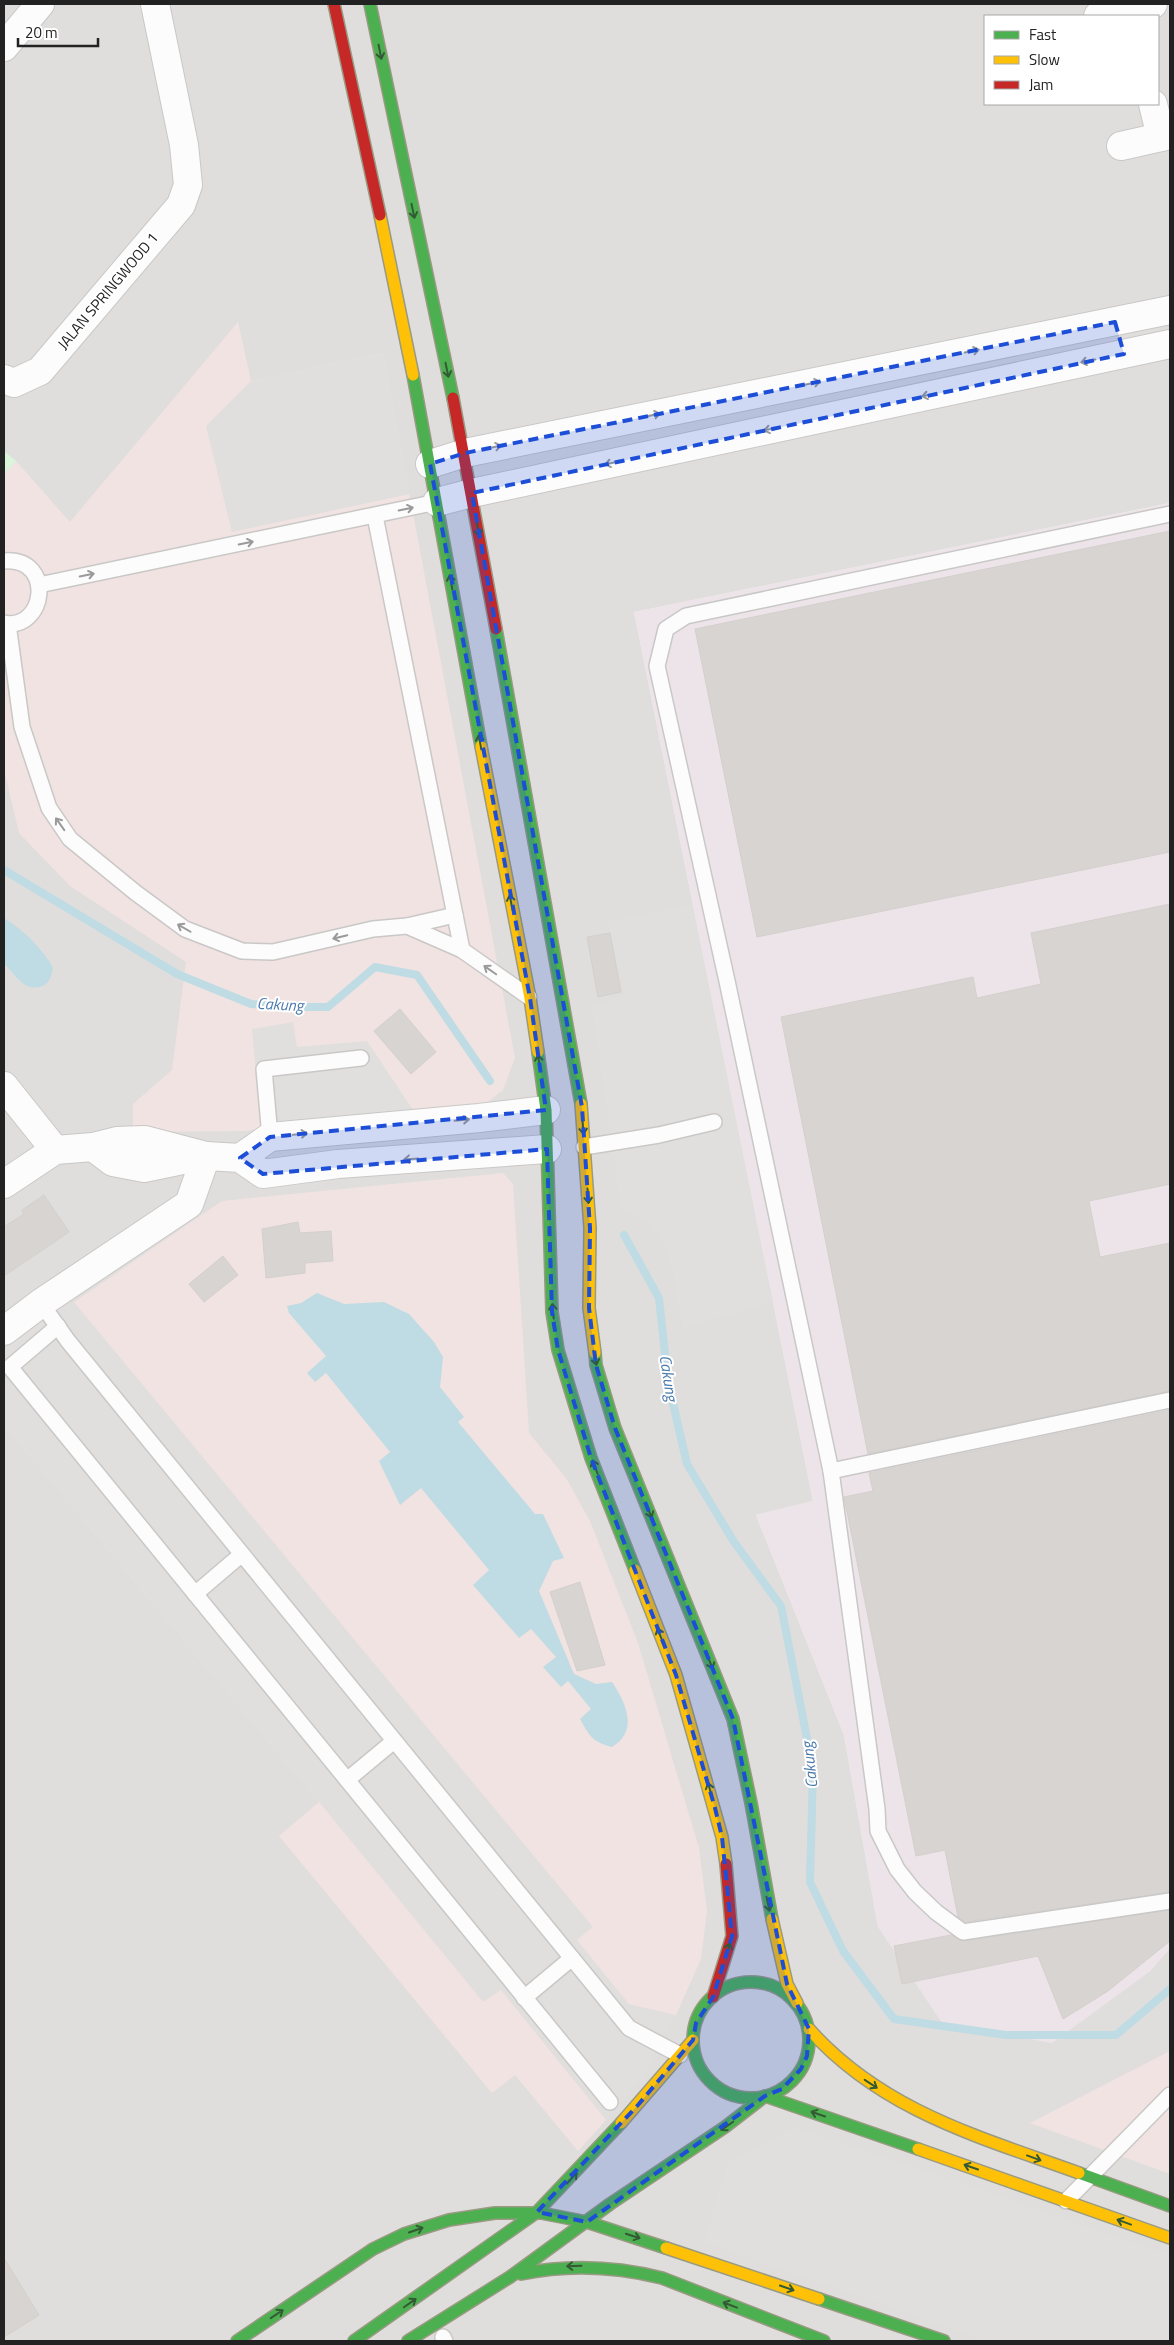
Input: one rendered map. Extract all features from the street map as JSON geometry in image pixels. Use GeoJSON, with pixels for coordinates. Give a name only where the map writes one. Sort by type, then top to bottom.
{"type":"FeatureCollection","features":[{"type":"Feature","properties":{"kind":"street"},"geometry":{"type":"LineString","coordinates":[[4,47],[40,4]]}},
{"type":"Feature","properties":{"kind":"street","name":"JALAN SPRINGWOOD 1"},"geometry":{"type":"LineString","coordinates":[[9,381],[40,372],[181,205],[188,185],[184,145],[155,4]]}},
{"type":"Feature","properties":{"kind":"street"},"geometry":{"type":"LineString","coordinates":[[334,4],[403,322],[492,808],[550,1110],[590,1228],[589,1308],[596,1365],[615,1428],[734,1719],[770,1912],[787,1984],[809,2029],[828,2052],[852,2072],[917,2113],[1089,2178],[1170,2206]]}},
{"type":"Feature","properties":{"kind":"street"},"geometry":{"type":"LineString","coordinates":[[370,4],[465,453],[577,1107],[564,1149],[552,1312],[558,1350],[591,1458],[676,1675],[722,1837],[730,1896],[732,1936],[713,1997]]}},
{"type":"Feature","properties":{"kind":"street"},"geometry":{"type":"LineString","coordinates":[[1103,15],[1137,8]]}},
{"type":"Feature","properties":{"kind":"street"},"geometry":{"type":"LineString","coordinates":[[1121,146],[1165,136],[1153,105]]}},
{"type":"Feature","properties":{"kind":"street"},"geometry":{"type":"LineString","coordinates":[[430,464],[465,453],[1170,310]]}},
{"type":"Feature","properties":{"kind":"street"},"geometry":{"type":"LineString","coordinates":[[1115,322],[1124,354]]}},
{"type":"Feature","properties":{"kind":"street"},"geometry":{"type":"LineString","coordinates":[[437,502],[1170,344]]}},
{"type":"Feature","properties":{"kind":"street"},"geometry":{"type":"LineString","coordinates":[[4,1086],[55,1150]]}},
{"type":"Feature","properties":{"kind":"street"},"geometry":{"type":"LineString","coordinates":[[240,1158],[270,1136],[550,1110]]}},
{"type":"Feature","properties":{"kind":"street"},"geometry":{"type":"LineString","coordinates":[[4,1184],[55,1150],[93,1147],[117,1141],[145,1140],[206,1156],[240,1158],[263,1174],[338,1164],[564,1149]]}},
{"type":"Feature","properties":{"kind":"street"},"geometry":{"type":"LineString","coordinates":[[4,1330],[189,1204],[206,1156]]}},
{"type":"Feature","properties":{"kind":"street"},"geometry":{"type":"LineString","coordinates":[[797,2003],[786,1992],[772,1985],[756,1982],[726,1987],[702,2009],[696,2023],[693,2040],[696,2057],[703,2072],[715,2085],[730,2094],[748,2098],[765,2096],[1170,2238]]}},
{"type":"Feature","properties":{"kind":"street"},"geometry":{"type":"LineString","coordinates":[[408,2341],[510,2277],[725,2127],[765,2096],[782,2089],[793,2080],[807,2056],[809,2029]]}},
{"type":"Feature","properties":{"kind":"street"},"geometry":{"type":"LineString","coordinates":[[354,2341],[537,2212],[638,2105],[693,2040]]}},
{"type":"Feature","properties":{"kind":"street"},"geometry":{"type":"LineString","coordinates":[[237,2341],[359,2258],[402,2235],[446,2220],[491,2213],[537,2212],[563,2215],[587,2222],[940,2341]]}},
{"type":"Feature","properties":{"kind":"street"},"geometry":{"type":"LineString","coordinates":[[510,2277],[540,2269],[564,2266],[613,2267],[635,2271],[662,2278],[824,2341]]}},
{"type":"Feature","properties":{"kind":"street"},"geometry":{"type":"LineString","coordinates":[[442,2340],[468,2304]]}},
{"type":"Feature","properties":{"kind":"lane"},"geometry":{"type":"LineString","coordinates":[[39,585],[437,502]]}},
{"type":"Feature","properties":{"kind":"lane"},"geometry":{"type":"LineString","coordinates":[[1170,514],[686,616],[666,630],[657,666],[727,981],[831,1471],[877,1809],[878,1831],[903,1877],[936,1912],[963,1932],[1170,1901]]}},
{"type":"Feature","properties":{"kind":"lane"},"geometry":{"type":"LineString","coordinates":[[375,516],[462,950]]}},
{"type":"Feature","properties":{"kind":"lane"},"geometry":{"type":"LineString","coordinates":[[4,561],[16,560],[34,573],[39,585],[40,593],[35,609],[24,620],[6,624],[22,727],[49,808],[70,839],[136,893],[185,929],[242,950],[273,952],[373,929],[407,926],[455,915]]}},
{"type":"Feature","properties":{"kind":"lane"},"geometry":{"type":"LineString","coordinates":[[407,926],[462,950],[530,998]]}},
{"type":"Feature","properties":{"kind":"lane"},"geometry":{"type":"LineString","coordinates":[[270,1136],[264,1069],[361,1058]]}},
{"type":"Feature","properties":{"kind":"lane"},"geometry":{"type":"LineString","coordinates":[[564,1149],[659,1135],[714,1122]]}},
{"type":"Feature","properties":{"kind":"lane"},"geometry":{"type":"LineString","coordinates":[[41,1303],[242,1554],[629,2028],[680,2055]]}},
{"type":"Feature","properties":{"kind":"lane"},"geometry":{"type":"LineString","coordinates":[[58,1326],[10,1367],[610,2102]]}},
{"type":"Feature","properties":{"kind":"lane"},"geometry":{"type":"LineString","coordinates":[[831,1471],[1170,1400]]}},
{"type":"Feature","properties":{"kind":"lane"},"geometry":{"type":"LineString","coordinates":[[195,1594],[242,1554]]}},
{"type":"Feature","properties":{"kind":"lane"},"geometry":{"type":"LineString","coordinates":[[347,1780],[394,1741]]}},
{"type":"Feature","properties":{"kind":"lane"},"geometry":{"type":"LineString","coordinates":[[524,1998],[572,1958]]}},
{"type":"Feature","properties":{"kind":"lane"},"geometry":{"type":"LineString","coordinates":[[1066,2201],[1170,2095]]}},
{"type":"Feature","properties":{"kind":"highlighted area"},"geometry":{"type":"Polygon","coordinates":[[[1115,322],[1124,354],[472,493],[582,1107],[590,1228],[589,1308],[596,1365],[615,1428],[733,1719],[787,1984],[809,2029],[807,2056],[801,2069],[782,2089],[765,2096],[587,2222],[537,2212],[638,2105],[693,2040],[696,2023],[713,1997],[732,1936],[722,1837],[676,1675],[591,1458],[558,1350],[552,1312],[547,1149],[263,1174],[240,1158],[270,1137],[546,1110],[530,998],[430,464],[465,453],[1115,322]]]}},
{"type":"Feature","properties":{"kind":"shaded area"},"geometry":{"type":"Polygon","coordinates":[[[4,4],[1170,4],[1170,503],[634,612],[813,1501],[756,1515],[844,1735],[878,1927],[1149,1972],[1170,1948],[1170,2341],[4,2341],[4,4]]]}},
{"type":"Feature","properties":{"kind":"shaded area"},"geometry":{"type":"Polygon","coordinates":[[[238,322],[251,381],[383,353],[515,1058],[503,1090],[483,1106],[245,1131],[133,1132],[133,1104],[172,1070],[186,962],[70,886],[19,833],[4,769],[4,474],[16,461],[70,522],[238,322]]]}},
{"type":"Feature","properties":{"kind":"shaded area"},"geometry":{"type":"Polygon","coordinates":[[[383,353],[410,494],[232,532],[206,426],[251,381],[383,353]]]}},
{"type":"Feature","properties":{"kind":"shaded area"},"geometry":{"type":"Polygon","coordinates":[[[1170,503],[1170,1948],[1149,1972],[1052,2043],[942,2023],[878,1927],[844,1735],[756,1515],[813,1501],[634,612],[1170,503]]]}},
{"type":"Feature","properties":{"kind":"shaded area"},"geometry":{"type":"Polygon","coordinates":[[[692,904],[773,1302],[683,1328],[669,1252],[651,1225],[621,1206],[592,1008],[624,994],[608,922],[692,904]]]}},
{"type":"Feature","properties":{"kind":"shaded area"},"geometry":{"type":"Polygon","coordinates":[[[293,1022],[297,1047],[367,1041],[415,1113],[261,1129],[252,1029],[293,1022]]]}},
{"type":"Feature","properties":{"kind":"shaded area"},"geometry":{"type":"Polygon","coordinates":[[[503,1173],[513,1184],[529,1433],[566,1478],[590,1521],[638,1643],[699,1848],[707,1911],[701,1959],[676,2015],[606,2120],[578,2151],[515,2075],[492,2093],[279,1836],[319,1802],[4,1425],[4,1350],[222,1201],[503,1173]]]}},
{"type":"Feature","properties":{"kind":"shaded area"},"geometry":{"type":"Polygon","coordinates":[[[74,1302],[593,1927],[577,1940],[629,2004],[676,2015],[643,2077],[606,2120],[501,1990],[483,2002],[319,1802],[4,1425],[4,1350],[74,1302]]]}},
{"type":"Feature","properties":{"kind":"shaded area"},"geometry":{"type":"Polygon","coordinates":[[[1170,2050],[1170,2174],[1030,2123],[1168,2052],[1170,2050]]]}},
{"type":"Feature","properties":{"kind":"shaded area"},"geometry":{"type":"Polygon","coordinates":[[[794,2127],[1170,2255],[1170,2341],[987,2341],[704,2242],[729,2161],[794,2127]]]}},
{"type":"Feature","properties":{"kind":"green space"},"geometry":{"type":"Polygon","coordinates":[[[4,451],[16,461],[4,474],[4,451]]]}},
{"type":"Feature","properties":{"kind":"water"},"geometry":{"type":"Polygon","coordinates":[[[4,918],[32,940],[49,961],[53,968],[45,984],[33,988],[28,986],[4,964],[4,918]]]}},
{"type":"Feature","properties":{"kind":"water"},"geometry":{"type":"Polygon","coordinates":[[[317,1293],[344,1304],[384,1302],[409,1314],[434,1342],[443,1357],[440,1387],[464,1417],[458,1422],[535,1514],[543,1514],[564,1558],[553,1561],[539,1591],[574,1674],[596,1684],[612,1682],[622,1699],[628,1725],[620,1740],[612,1747],[595,1740],[586,1729],[580,1719],[591,1709],[568,1681],[561,1687],[543,1667],[556,1657],[531,1629],[519,1638],[473,1585],[489,1570],[421,1488],[400,1505],[379,1461],[390,1452],[326,1373],[315,1382],[307,1373],[326,1356],[289,1313],[287,1306],[301,1303],[317,1293]]]}},
{"type":"Feature","properties":{"kind":"building"},"geometry":{"type":"Polygon","coordinates":[[[1170,531],[1170,852],[757,937],[695,629],[1170,531]]]}},
{"type":"Feature","properties":{"kind":"building"},"geometry":{"type":"Polygon","coordinates":[[[1170,904],[1170,1184],[1089,1201],[1100,1257],[1170,1243],[1170,1391],[868,1454],[781,1017],[973,977],[977,998],[1041,984],[1031,933],[1170,904]]]}},
{"type":"Feature","properties":{"kind":"building"},"geometry":{"type":"Polygon","coordinates":[[[610,933],[621,992],[598,997],[587,937],[610,933]]]}},
{"type":"Feature","properties":{"kind":"building"},"geometry":{"type":"Polygon","coordinates":[[[400,1009],[436,1052],[411,1074],[374,1031],[400,1009]]]}},
{"type":"Feature","properties":{"kind":"building"},"geometry":{"type":"Polygon","coordinates":[[[44,1195],[69,1232],[4,1276],[4,1227],[24,1214],[22,1210],[44,1195]]]}},
{"type":"Feature","properties":{"kind":"building"},"geometry":{"type":"Polygon","coordinates":[[[298,1222],[300,1233],[331,1231],[333,1261],[305,1263],[305,1273],[266,1278],[262,1229],[298,1222]]]}},
{"type":"Feature","properties":{"kind":"building"},"geometry":{"type":"Polygon","coordinates":[[[223,1256],[238,1275],[204,1302],[189,1284],[223,1256]]]}},
{"type":"Feature","properties":{"kind":"building"},"geometry":{"type":"Polygon","coordinates":[[[1170,1410],[1170,1892],[965,1922],[958,1917],[945,1850],[916,1856],[844,1497],[873,1491],[869,1473],[1170,1410]]]}},
{"type":"Feature","properties":{"kind":"building"},"geometry":{"type":"Polygon","coordinates":[[[580,1582],[605,1665],[577,1671],[550,1592],[580,1582]]]}},
{"type":"Feature","properties":{"kind":"building"},"geometry":{"type":"Polygon","coordinates":[[[1170,1910],[1170,1941],[1108,1991],[1063,2019],[1038,1956],[902,1984],[894,1946],[951,1935],[964,1941],[1170,1910]]]}},
{"type":"Feature","properties":{"kind":"building"},"geometry":{"type":"Polygon","coordinates":[[[4,2258],[39,2315],[4,2337],[4,2258]]]}},
{"type":"Feature","properties":{"kind":"waterway","name":"Cakung"},"geometry":{"type":"LineString","coordinates":[[4,870],[177,974],[251,1004],[328,1007],[375,967],[417,975],[490,1081]]}},
{"type":"Feature","properties":{"kind":"waterway","name":"Cakung"},"geometry":{"type":"LineString","coordinates":[[624,1235],[659,1298],[668,1382],[687,1464],[734,1542],[781,1606],[813,1769],[810,1882],[843,1951],[894,2019],[1006,2035],[1116,2035],[1170,1989]]}},
{"type":"Feature","properties":{"kind":"traffic: fast"},"geometry":{"type":"LineString","coordinates":[[370,4],[453,398]]}},
{"type":"Feature","properties":{"kind":"traffic: fast"},"geometry":{"type":"LineString","coordinates":[[413,375],[481,746]]}},
{"type":"Feature","properties":{"kind":"traffic: fast"},"geometry":{"type":"LineString","coordinates":[[496,629],[581,1104]]}},
{"type":"Feature","properties":{"kind":"traffic: fast"},"geometry":{"type":"LineString","coordinates":[[538,1052],[546,1110],[552,1312],[558,1350],[591,1458],[635,1570]]}},
{"type":"Feature","properties":{"kind":"traffic: fast"},"geometry":{"type":"LineString","coordinates":[[595,1353],[596,1365],[615,1428],[733,1719],[751,1803],[772,1919]]}},
{"type":"Feature","properties":{"kind":"traffic: fast"},"geometry":{"type":"LineString","coordinates":[[751,1982],[773,1987],[792,1999],[804,2018],[809,2040],[804,2062],[792,2081],[773,2093],[751,2098],[729,2093],[710,2081],[698,2062],[693,2040],[698,2018],[710,1999],[729,1987],[751,1982]]}},
{"type":"Feature","properties":{"kind":"traffic: fast"},"geometry":{"type":"LineString","coordinates":[[408,2341],[510,2277],[610,2204],[725,2127],[765,2096],[918,2149]]}},
{"type":"Feature","properties":{"kind":"traffic: fast"},"geometry":{"type":"LineString","coordinates":[[354,2341],[537,2212],[621,2123]]}},
{"type":"Feature","properties":{"kind":"traffic: fast"},"geometry":{"type":"LineString","coordinates":[[1079,2173],[1170,2206]]}},
{"type":"Feature","properties":{"kind":"traffic: fast"},"geometry":{"type":"LineString","coordinates":[[237,2341],[373,2249],[404,2234],[449,2220],[495,2213],[541,2213],[587,2222],[666,2248]]}},
{"type":"Feature","properties":{"kind":"traffic: fast"},"geometry":{"type":"LineString","coordinates":[[521,2274],[574,2268],[609,2269],[644,2274],[662,2278],[824,2341]]}},
{"type":"Feature","properties":{"kind":"traffic: fast"},"geometry":{"type":"LineString","coordinates":[[819,2299],[944,2341]]}},
{"type":"Feature","properties":{"kind":"traffic: slow"},"geometry":{"type":"LineString","coordinates":[[380,215],[413,375]]}},
{"type":"Feature","properties":{"kind":"traffic: slow"},"geometry":{"type":"LineString","coordinates":[[481,746],[530,998],[538,1052]]}},
{"type":"Feature","properties":{"kind":"traffic: slow"},"geometry":{"type":"LineString","coordinates":[[581,1104],[590,1228],[589,1308],[595,1353]]}},
{"type":"Feature","properties":{"kind":"traffic: slow"},"geometry":{"type":"LineString","coordinates":[[635,1570],[676,1675],[722,1837],[726,1864]]}},
{"type":"Feature","properties":{"kind":"traffic: slow"},"geometry":{"type":"LineString","coordinates":[[772,1919],[787,1984],[797,2003]]}},
{"type":"Feature","properties":{"kind":"traffic: slow"},"geometry":{"type":"LineString","coordinates":[[809,2029],[838,2057],[868,2081],[900,2101],[969,2133],[1079,2173]]}},
{"type":"Feature","properties":{"kind":"traffic: slow"},"geometry":{"type":"LineString","coordinates":[[621,2123],[693,2040]]}},
{"type":"Feature","properties":{"kind":"traffic: slow"},"geometry":{"type":"LineString","coordinates":[[918,2149],[1170,2238]]}},
{"type":"Feature","properties":{"kind":"traffic: slow"},"geometry":{"type":"LineString","coordinates":[[666,2248],[819,2299]]}},
{"type":"Feature","properties":{"kind":"traffic: jam"},"geometry":{"type":"LineString","coordinates":[[334,4],[380,215]]}},
{"type":"Feature","properties":{"kind":"traffic: jam"},"geometry":{"type":"LineString","coordinates":[[453,398],[496,629]]}},
{"type":"Feature","properties":{"kind":"traffic: jam"},"geometry":{"type":"LineString","coordinates":[[713,1997],[732,1936],[726,1864]]}}]}
